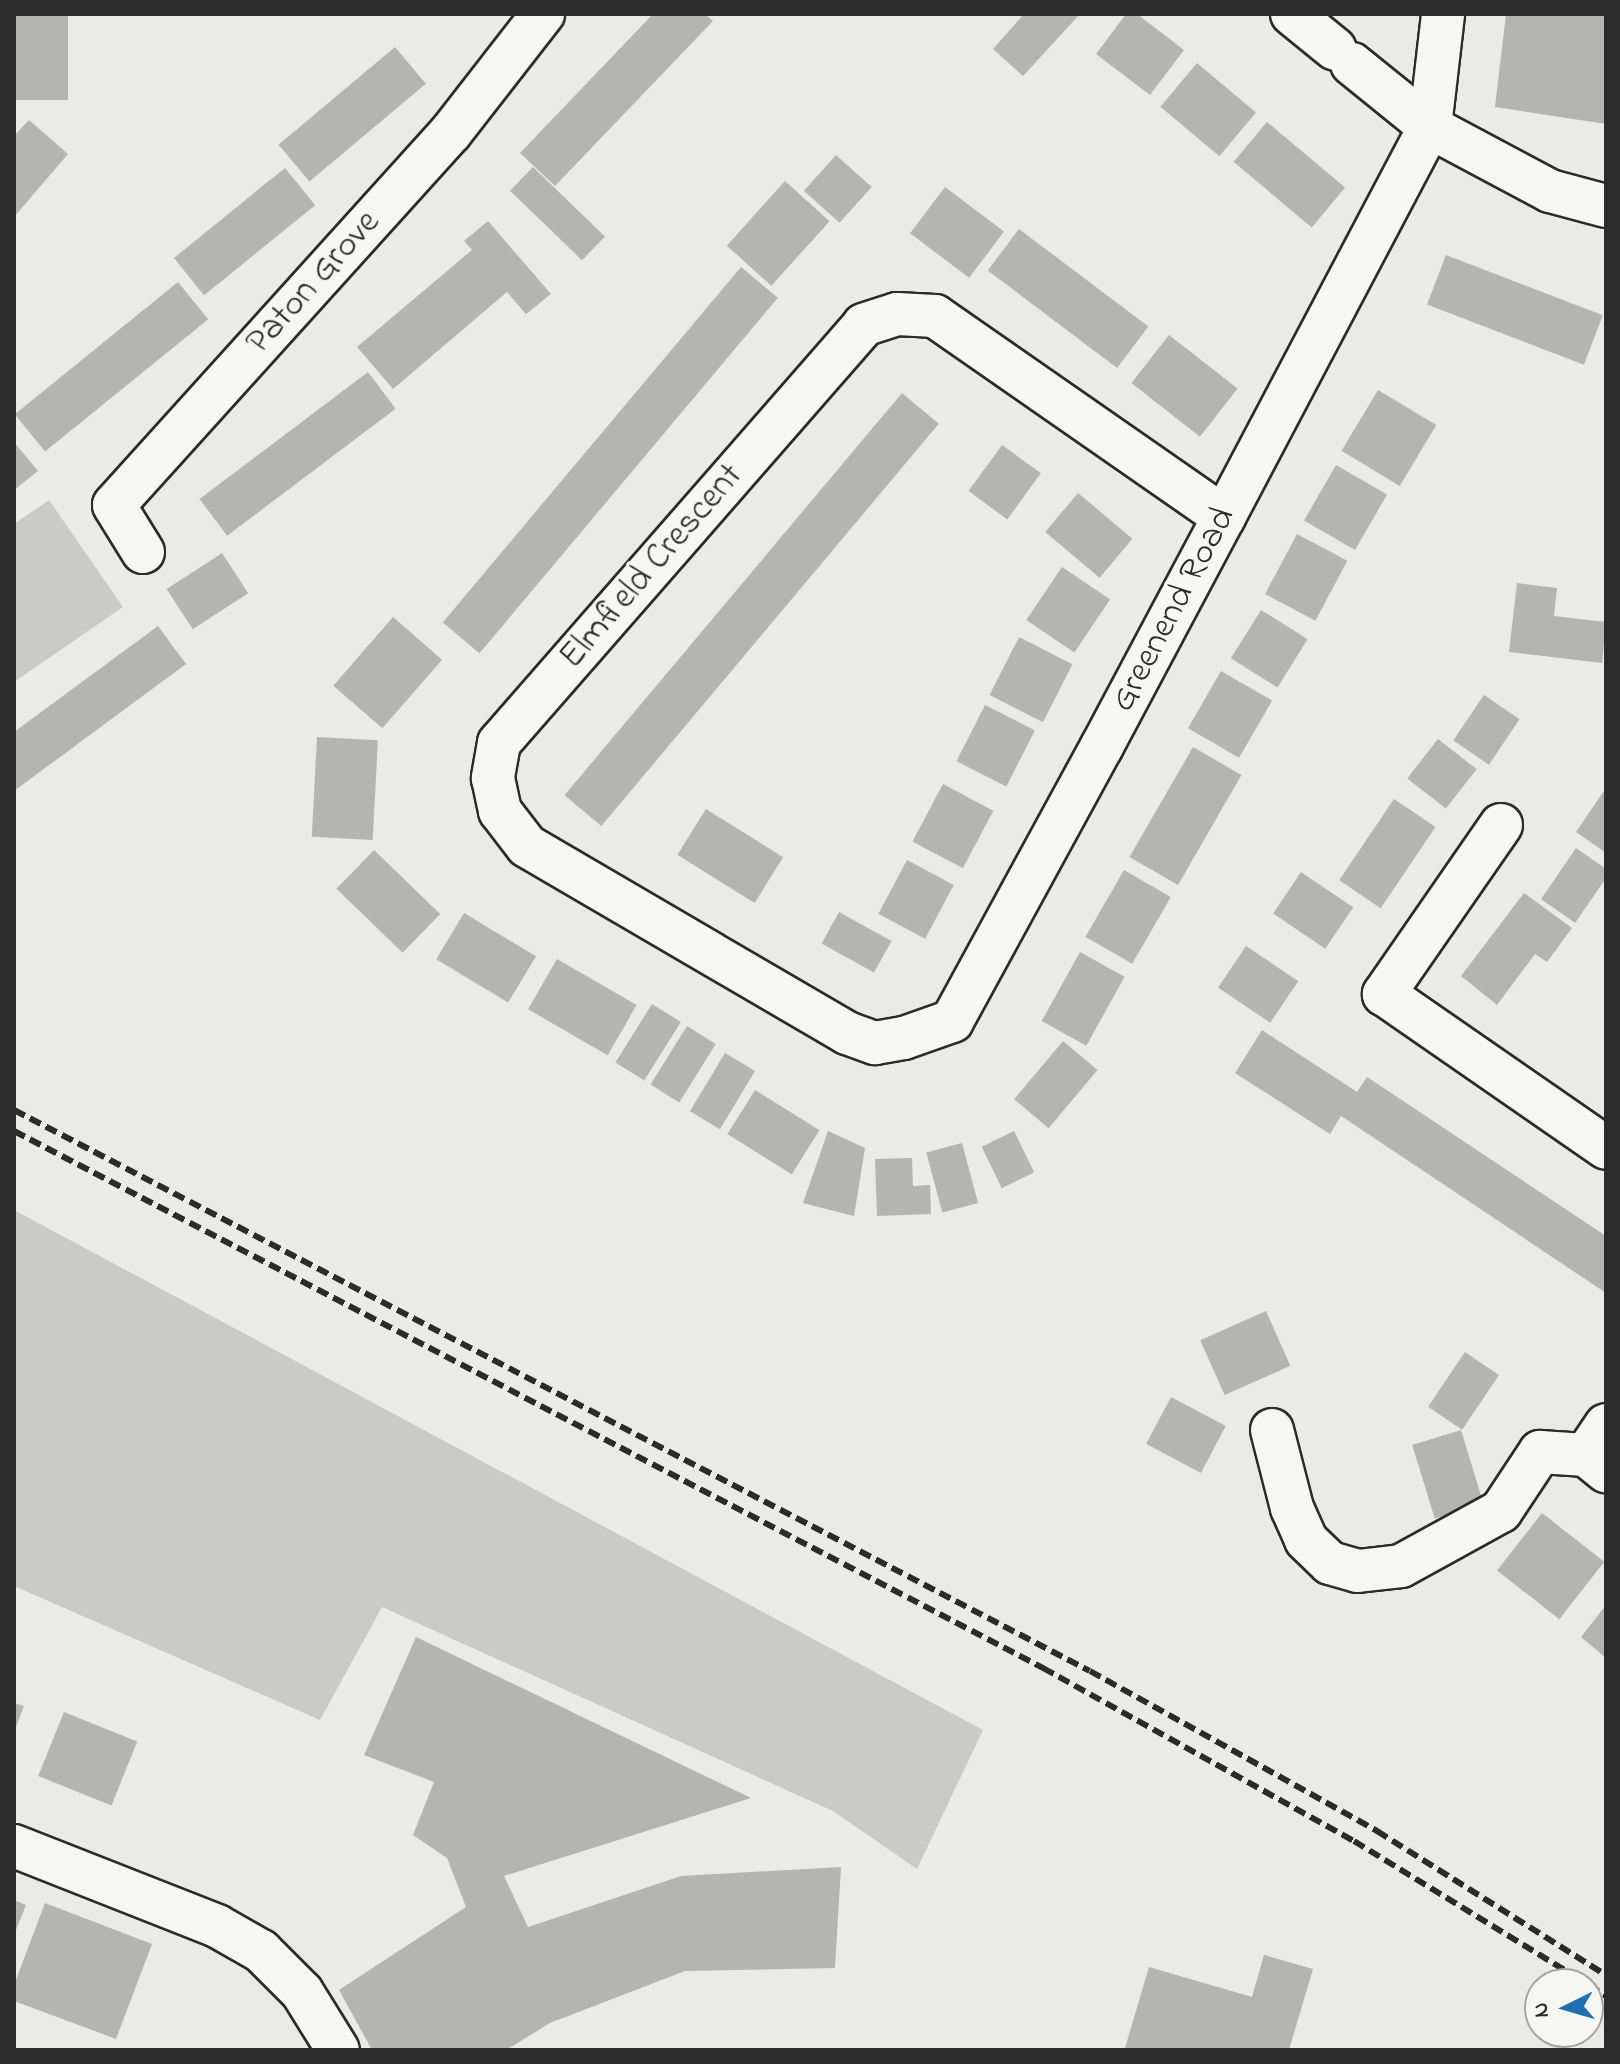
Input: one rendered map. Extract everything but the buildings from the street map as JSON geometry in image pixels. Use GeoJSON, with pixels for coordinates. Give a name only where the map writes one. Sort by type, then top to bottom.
{"type":"FeatureCollection","features":[{"type":"Feature","properties":{"kind":"street","name":"Paton Grove"},"geometry":{"type":"LineString","coordinates":[[143,552],[114,505],[451,132],[543,14]]}},
{"type":"Feature","properties":{"kind":"street"},"geometry":{"type":"LineString","coordinates":[[1292,14],[1430,127],[1550,191],[1606,206]]}},
{"type":"Feature","properties":{"kind":"street"},"geometry":{"type":"LineString","coordinates":[[1430,127],[1443,14]]}},
{"type":"Feature","properties":{"kind":"street","name":"Greenend Road"},"geometry":{"type":"LineString","coordinates":[[875,1043],[904,1038],[952,1021],[1430,127]]}},
{"type":"Feature","properties":{"kind":"street","name":"Elmfield Crescent"},"geometry":{"type":"LineString","coordinates":[[875,1043],[847,1033],[527,846],[500,811],[493,778],[499,743],[838,352],[864,325],[897,314],[935,316],[1224,517]]}},
{"type":"Feature","properties":{"kind":"street"},"geometry":{"type":"LineString","coordinates":[[1501,825],[1384,994],[1606,1148]]}},
{"type":"Feature","properties":{"kind":"street"},"geometry":{"type":"LineString","coordinates":[[1272,1430],[1292,1508],[1306,1540],[1330,1563],[1358,1571],[1401,1566],[1501,1511],[1540,1452],[1599,1450]]}},
{"type":"Feature","properties":{"kind":"street"},"geometry":{"type":"LineString","coordinates":[[14,1846],[217,1926],[261,1951],[302,1992],[338,2050]]}},
{"type":"Feature","properties":{"kind":"shaded area"},"geometry":{"type":"Polygon","coordinates":[[[49,500],[123,607],[14,682],[14,524],[49,500]]]}},
{"type":"Feature","properties":{"kind":"shaded area"},"geometry":{"type":"Polygon","coordinates":[[[14,1210],[983,1730],[917,1869],[833,1811],[382,1607],[320,1720],[14,1586],[14,1210]]]}},
{"type":"Feature","properties":{"kind":"railway"},"geometry":{"type":"LineString","coordinates":[[14,1110],[1090,1671],[1377,1831],[1606,1975]]}},
{"type":"Feature","properties":{"kind":"railway"},"geometry":{"type":"LineString","coordinates":[[14,1131],[1043,1668],[1354,1841],[1561,1968]]}}]}
